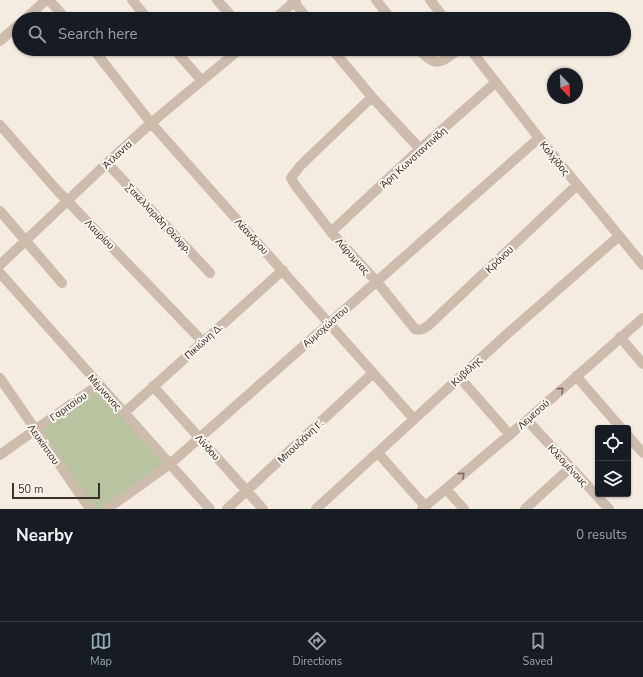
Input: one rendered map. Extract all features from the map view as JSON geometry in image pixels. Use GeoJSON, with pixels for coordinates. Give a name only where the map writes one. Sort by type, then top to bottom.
{"type":"FeatureCollection","features":[{"type":"Feature","properties":{"kind":"street"},"geometry":{"type":"LineString","coordinates":[[32,12],[47,0],[59,12]]}},
{"type":"Feature","properties":{"kind":"street"},"geometry":{"type":"LineString","coordinates":[[132,0],[142,12]]}},
{"type":"Feature","properties":{"kind":"street"},"geometry":{"type":"LineString","coordinates":[[217,0],[228,12]]}},
{"type":"Feature","properties":{"kind":"street"},"geometry":{"type":"LineString","coordinates":[[376,0],[385,12]]}},
{"type":"Feature","properties":{"kind":"street"},"geometry":{"type":"LineString","coordinates":[[430,0],[440,12]]}},
{"type":"Feature","properties":{"kind":"street"},"geometry":{"type":"LineString","coordinates":[[282,12],[294,1],[303,12]]}},
{"type":"Feature","properties":{"kind":"street"},"geometry":{"type":"LineString","coordinates":[[0,41],[12,30]]}},
{"type":"Feature","properties":{"kind":"street","name":"Λέανδρου"},"geometry":{"type":"LineString","coordinates":[[98,56],[151,123],[414,419]]}},
{"type":"Feature","properties":{"kind":"street"},"geometry":{"type":"LineString","coordinates":[[180,56],[202,81]]}},
{"type":"Feature","properties":{"kind":"street","name":"Άτλαντα"},"geometry":{"type":"LineString","coordinates":[[0,265],[151,123],[232,56]]}},
{"type":"Feature","properties":{"kind":"street"},"geometry":{"type":"LineString","coordinates":[[338,56],[372,97],[420,149]]}},
{"type":"Feature","properties":{"kind":"street"},"geometry":{"type":"LineString","coordinates":[[425,56],[435,62],[440,62],[450,56]]}},
{"type":"Feature","properties":{"kind":"street","name":"Κολχίδος"},"geometry":{"type":"LineString","coordinates":[[476,56],[539,138],[643,265]]}},
{"type":"Feature","properties":{"kind":"street","name":"Άρη Κωνσταντινίδη"},"geometry":{"type":"LineString","coordinates":[[331,232],[420,149],[496,82]]}},
{"type":"Feature","properties":{"kind":"street","name":"Λάρυμνας"},"geometry":{"type":"LineString","coordinates":[[372,97],[300,166],[292,178],[295,185],[331,232],[377,282],[412,326],[418,330]]}},
{"type":"Feature","properties":{"kind":"street","name":"Λαυρίου"},"geometry":{"type":"LineString","coordinates":[[0,125],[55,188],[203,342]]}},
{"type":"Feature","properties":{"kind":"street","name":"Αμμοχώστου"},"geometry":{"type":"LineString","coordinates":[[107,509],[170,464],[539,138]]}},
{"type":"Feature","properties":{"kind":"street","name":"Σακελλαρίδη Θεόφρ."},"geometry":{"type":"LineString","coordinates":[[107,163],[210,273]]}},
{"type":"Feature","properties":{"kind":"street","name":"Κρόνου"},"geometry":{"type":"LineString","coordinates":[[418,330],[429,325],[577,185]]}},
{"type":"Feature","properties":{"kind":"street"},"geometry":{"type":"LineString","coordinates":[[0,211],[62,283]]}},
{"type":"Feature","properties":{"kind":"street","name":"Κυβέλης"},"geometry":{"type":"LineString","coordinates":[[316,509],[552,294],[619,236]]}},
{"type":"Feature","properties":{"kind":"street","name":"Πικιώνη Δ."},"geometry":{"type":"LineString","coordinates":[[124,413],[283,270]]}},
{"type":"Feature","properties":{"kind":"street","name":"Μέμνονος"},"geometry":{"type":"LineString","coordinates":[[0,273],[98,385],[210,509]]}},
{"type":"Feature","properties":{"kind":"street","name":"Λεμεσού"},"geometry":{"type":"LineString","coordinates":[[424,508],[510,435],[643,318]]}},
{"type":"Feature","properties":{"kind":"street"},"geometry":{"type":"LineString","coordinates":[[620,337],[643,364]]}},
{"type":"Feature","properties":{"kind":"street","name":"Μπουζιάνη Γ."},"geometry":{"type":"LineString","coordinates":[[227,509],[373,373]]}},
{"type":"Feature","properties":{"kind":"street"},"geometry":{"type":"LineString","coordinates":[[576,376],[618,425]]}},
{"type":"Feature","properties":{"kind":"street","name":"Λευκίππου"},"geometry":{"type":"LineString","coordinates":[[0,378],[90,509]]}},
{"type":"Feature","properties":{"kind":"street"},"geometry":{"type":"LineString","coordinates":[[460,378],[510,435]]}},
{"type":"Feature","properties":{"kind":"street","name":"Γαριτσίου"},"geometry":{"type":"LineString","coordinates":[[0,455],[34,429],[98,385]]}},
{"type":"Feature","properties":{"kind":"street","name":"Λίνδου"},"geometry":{"type":"LineString","coordinates":[[153,386],[263,509]]}},
{"type":"Feature","properties":{"kind":"street","name":"Κλεομένους"},"geometry":{"type":"LineString","coordinates":[[527,420],[609,509]]}},
{"type":"Feature","properties":{"kind":"street"},"geometry":{"type":"LineString","coordinates":[[631,439],[643,453]]}},
{"type":"Feature","properties":{"kind":"street"},"geometry":{"type":"LineString","coordinates":[[378,453],[424,508]]}},
{"type":"Feature","properties":{"kind":"street"},"geometry":{"type":"LineString","coordinates":[[525,509],[571,467]]}},
{"type":"Feature","properties":{"kind":"street"},"geometry":{"type":"LineString","coordinates":[[446,489],[464,509]]}},
{"type":"Feature","properties":{"kind":"green space"},"geometry":{"type":"Polygon","coordinates":[[[98,385],[170,464],[107,509],[90,509],[34,429],[98,385]]]}}]}
